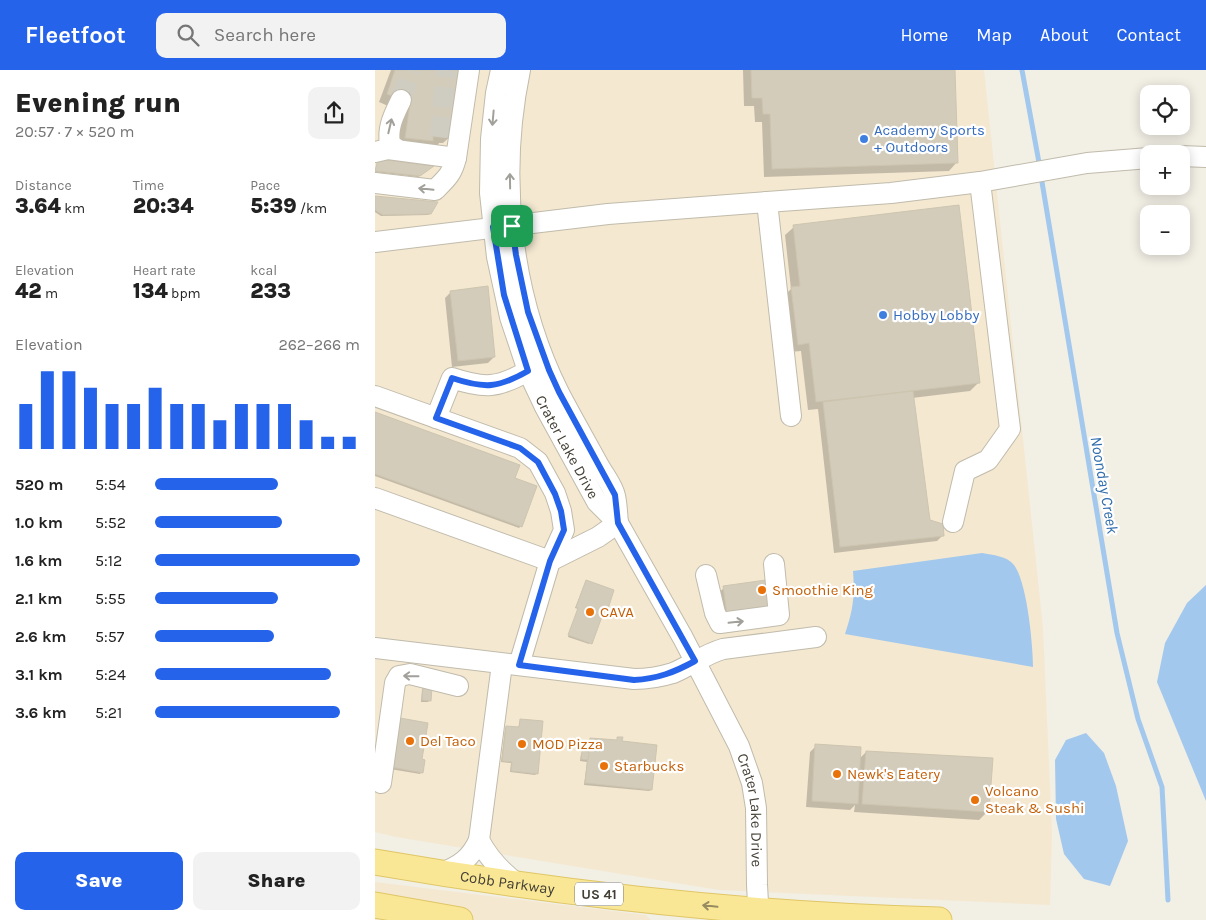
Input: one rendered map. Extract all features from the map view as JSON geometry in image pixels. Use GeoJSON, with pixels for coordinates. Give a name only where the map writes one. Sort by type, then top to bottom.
{"type":"FeatureCollection","features":[{"type":"Feature","properties":{"kind":"main road","name":"Cobb Parkway"},"geometry":{"type":"LineString","coordinates":[[375,862],[519,885],[759,915],[939,920]]}},
{"type":"Feature","properties":{"kind":"main road"},"geometry":{"type":"LineString","coordinates":[[375,905],[426,918],[460,920]]}},
{"type":"Feature","properties":{"kind":"street"},"geometry":{"type":"LineString","coordinates":[[375,184],[435,190],[449,176],[453,171],[456,158],[469,70]]}},
{"type":"Feature","properties":{"kind":"street","name":"Crater Lake Drive"},"geometry":{"type":"LineString","coordinates":[[501,70],[494,107],[491,139],[491,193],[540,346],[559,392],[615,495],[618,523]]}},
{"type":"Feature","properties":{"kind":"street","name":"Crater Lake Drive"},"geometry":{"type":"LineString","coordinates":[[520,70],[512,112],[510,194],[503,227],[504,295],[528,371],[545,408],[597,502],[618,523],[730,726],[752,783],[756,808],[759,915]]}},
{"type":"Feature","properties":{"kind":"street"},"geometry":{"type":"LineString","coordinates":[[398,150],[390,144],[389,125],[401,100]]}},
{"type":"Feature","properties":{"kind":"street"},"geometry":{"type":"LineString","coordinates":[[421,153],[437,146],[440,137]]}},
{"type":"Feature","properties":{"kind":"street"},"geometry":{"type":"LineString","coordinates":[[375,152],[388,149],[456,158]]}},
{"type":"Feature","properties":{"kind":"street"},"geometry":{"type":"LineString","coordinates":[[375,242],[608,214],[891,193],[980,182],[1087,163],[1140,159]]}},
{"type":"Feature","properties":{"kind":"street"},"geometry":{"type":"LineString","coordinates":[[953,522],[965,471],[989,460],[1010,429],[980,182]]}},
{"type":"Feature","properties":{"kind":"street"},"geometry":{"type":"LineString","coordinates":[[767,202],[791,416]]}},
{"type":"Feature","properties":{"kind":"street"},"geometry":{"type":"LineString","coordinates":[[436,418],[452,378],[473,385],[495,386],[528,371]]}},
{"type":"Feature","properties":{"kind":"street"},"geometry":{"type":"LineString","coordinates":[[375,396],[520,448],[538,462],[555,494],[561,511],[564,530],[550,561],[511,665],[479,840],[471,856],[463,863],[441,873]]}},
{"type":"Feature","properties":{"kind":"street"},"geometry":{"type":"LineString","coordinates":[[375,498],[550,561],[598,537],[618,523]]}},
{"type":"Feature","properties":{"kind":"street"},"geometry":{"type":"LineString","coordinates":[[707,575],[715,613],[720,623],[779,615],[774,564]]}},
{"type":"Feature","properties":{"kind":"street"},"geometry":{"type":"LineString","coordinates":[[375,648],[634,680],[659,677],[673,672],[711,652],[816,637]]}},
{"type":"Feature","properties":{"kind":"street"},"geometry":{"type":"LineString","coordinates":[[381,783],[395,683],[399,676],[410,674],[458,686]]}},
{"type":"Feature","properties":{"kind":"street"},"geometry":{"type":"LineString","coordinates":[[479,840],[495,864],[519,885]]}},
{"type":"Feature","properties":{"kind":"shaded area"},"geometry":{"type":"Polygon","coordinates":[[[375,70],[984,70],[1043,628],[1052,834],[1050,905],[719,890],[375,832],[375,70]]]}},
{"type":"Feature","properties":{"kind":"shaded area"},"geometry":{"type":"Polygon","coordinates":[[[375,882],[646,915],[651,920],[375,920],[375,882]]]}},
{"type":"Feature","properties":{"kind":"water"},"geometry":{"type":"Polygon","coordinates":[[[982,553],[999,556],[1008,560],[1019,573],[1026,599],[1033,667],[845,634],[853,603],[853,571],[982,553]]]}},
{"type":"Feature","properties":{"kind":"water"},"geometry":{"type":"Polygon","coordinates":[[[1206,585],[1206,801],[1157,682],[1165,643],[1187,603],[1206,585]]]}},
{"type":"Feature","properties":{"kind":"water"},"geometry":{"type":"Polygon","coordinates":[[[1086,733],[1104,753],[1116,786],[1128,841],[1110,886],[1084,879],[1064,854],[1056,819],[1055,760],[1066,740],[1086,733]]]}},
{"type":"Feature","properties":{"kind":"building"},"geometry":{"type":"Polygon","coordinates":[[[395,70],[461,70],[453,135],[447,135],[446,138],[433,136],[433,141],[405,138],[410,104],[387,94],[395,70]]]}},
{"type":"Feature","properties":{"kind":"building","name":"Academy Sports + Outdoors"},"geometry":{"type":"Polygon","coordinates":[[[751,70],[955,70],[958,163],[772,169],[770,114],[763,114],[762,98],[752,98],[751,70]]]}},
{"type":"Feature","properties":{"kind":"building"},"geometry":{"type":"Polygon","coordinates":[[[378,159],[434,166],[420,176],[375,171],[378,159]]]}},
{"type":"Feature","properties":{"kind":"building"},"geometry":{"type":"Polygon","coordinates":[[[375,196],[438,202],[431,214],[383,215],[375,210],[375,196]]]}},
{"type":"Feature","properties":{"kind":"building","name":"Hobby Lobby"},"geometry":{"type":"Polygon","coordinates":[[[959,205],[980,383],[816,402],[809,343],[798,345],[791,287],[800,286],[793,225],[959,205]]]}},
{"type":"Feature","properties":{"kind":"building"},"geometry":{"type":"Polygon","coordinates":[[[488,286],[495,357],[458,361],[450,291],[488,286]]]}},
{"type":"Feature","properties":{"kind":"building"},"geometry":{"type":"Polygon","coordinates":[[[913,391],[930,520],[943,524],[944,536],[840,547],[823,402],[913,391]]]}},
{"type":"Feature","properties":{"kind":"building"},"geometry":{"type":"Polygon","coordinates":[[[375,412],[520,465],[515,478],[537,486],[522,527],[375,474],[375,412]]]}},
{"type":"Feature","properties":{"kind":"building"},"geometry":{"type":"Polygon","coordinates":[[[773,579],[777,608],[727,615],[723,586],[773,579]]]}},
{"type":"Feature","properties":{"kind":"building","name":"CAVA"},"geometry":{"type":"Polygon","coordinates":[[[586,580],[614,590],[607,612],[604,611],[592,644],[568,635],[586,580]]]}},
{"type":"Feature","properties":{"kind":"building"},"geometry":{"type":"Polygon","coordinates":[[[423,686],[432,687],[431,701],[422,700],[423,686]]]}},
{"type":"Feature","properties":{"kind":"building","name":"Del Taco"},"geometry":{"type":"Polygon","coordinates":[[[400,718],[428,723],[422,759],[425,760],[423,773],[391,767],[400,718]]]}},
{"type":"Feature","properties":{"kind":"building","name":"MOD Pizza"},"geometry":{"type":"Polygon","coordinates":[[[520,719],[543,721],[538,774],[511,771],[512,762],[502,761],[506,726],[519,727],[520,719]]]}},
{"type":"Feature","properties":{"kind":"building"},"geometry":{"type":"Polygon","coordinates":[[[617,737],[623,737],[622,741],[657,745],[652,790],[585,783],[590,738],[617,740],[617,737]]]}},
{"type":"Feature","properties":{"kind":"building","name":"Newk's Eatery"},"geometry":{"type":"Polygon","coordinates":[[[815,744],[861,747],[858,804],[812,801],[815,744]]]}},
{"type":"Feature","properties":{"kind":"building"},"geometry":{"type":"Polygon","coordinates":[[[582,751],[589,752],[588,760],[581,759],[582,751]]]}},
{"type":"Feature","properties":{"kind":"building"},"geometry":{"type":"Polygon","coordinates":[[[866,751],[993,758],[989,812],[862,804],[866,751]]]}},
{"type":"Feature","properties":{"kind":"waterway","name":"Noonday Creek"},"geometry":{"type":"LineString","coordinates":[[1022,70],[1040,168]]}},
{"type":"Feature","properties":{"kind":"waterway","name":"Noonday Creek"},"geometry":{"type":"LineString","coordinates":[[1041,176],[1117,633],[1138,719],[1162,787],[1168,900]]}},
{"type":"Feature","properties":{"kind":"tunnel"},"geometry":{"type":"LineString","coordinates":[[401,100],[411,70]]}},
{"type":"Feature","properties":{"kind":"tunnel"},"geometry":{"type":"LineString","coordinates":[[440,137],[446,70]]}},
{"type":"Feature","properties":{"kind":"place","name":"Academy Sports + Outdoors"},"geometry":{"type":"Point","coordinates":[864,139]}},
{"type":"Feature","properties":{"kind":"place","name":"Hobby Lobby"},"geometry":{"type":"Point","coordinates":[883,315]}},
{"type":"Feature","properties":{"kind":"place","name":"Smoothie King"},"geometry":{"type":"Point","coordinates":[762,590]}},
{"type":"Feature","properties":{"kind":"place","name":"CAVA"},"geometry":{"type":"Point","coordinates":[590,612]}},
{"type":"Feature","properties":{"kind":"place","name":"Del Taco"},"geometry":{"type":"Point","coordinates":[410,741]}},
{"type":"Feature","properties":{"kind":"place","name":"MOD Pizza"},"geometry":{"type":"Point","coordinates":[522,744]}},
{"type":"Feature","properties":{"kind":"place","name":"Starbucks"},"geometry":{"type":"Point","coordinates":[604,766]}},
{"type":"Feature","properties":{"kind":"place","name":"Newk's Eatery"},"geometry":{"type":"Point","coordinates":[837,774]}},
{"type":"Feature","properties":{"kind":"place","name":"Volcano Steak & Sushi"},"geometry":{"type":"Point","coordinates":[975,800]}},
{"type":"Feature","properties":{"kind":"route"},"geometry":{"type":"LineString","coordinates":[[512,226],[521,284],[528,312],[549,370],[615,495],[618,523],[695,661],[659,677],[634,680],[519,665],[550,561],[564,530],[561,511],[555,494],[538,462],[520,448],[436,418],[452,378],[473,385],[495,386],[528,371],[504,295],[493,227],[512,226]]}}]}
